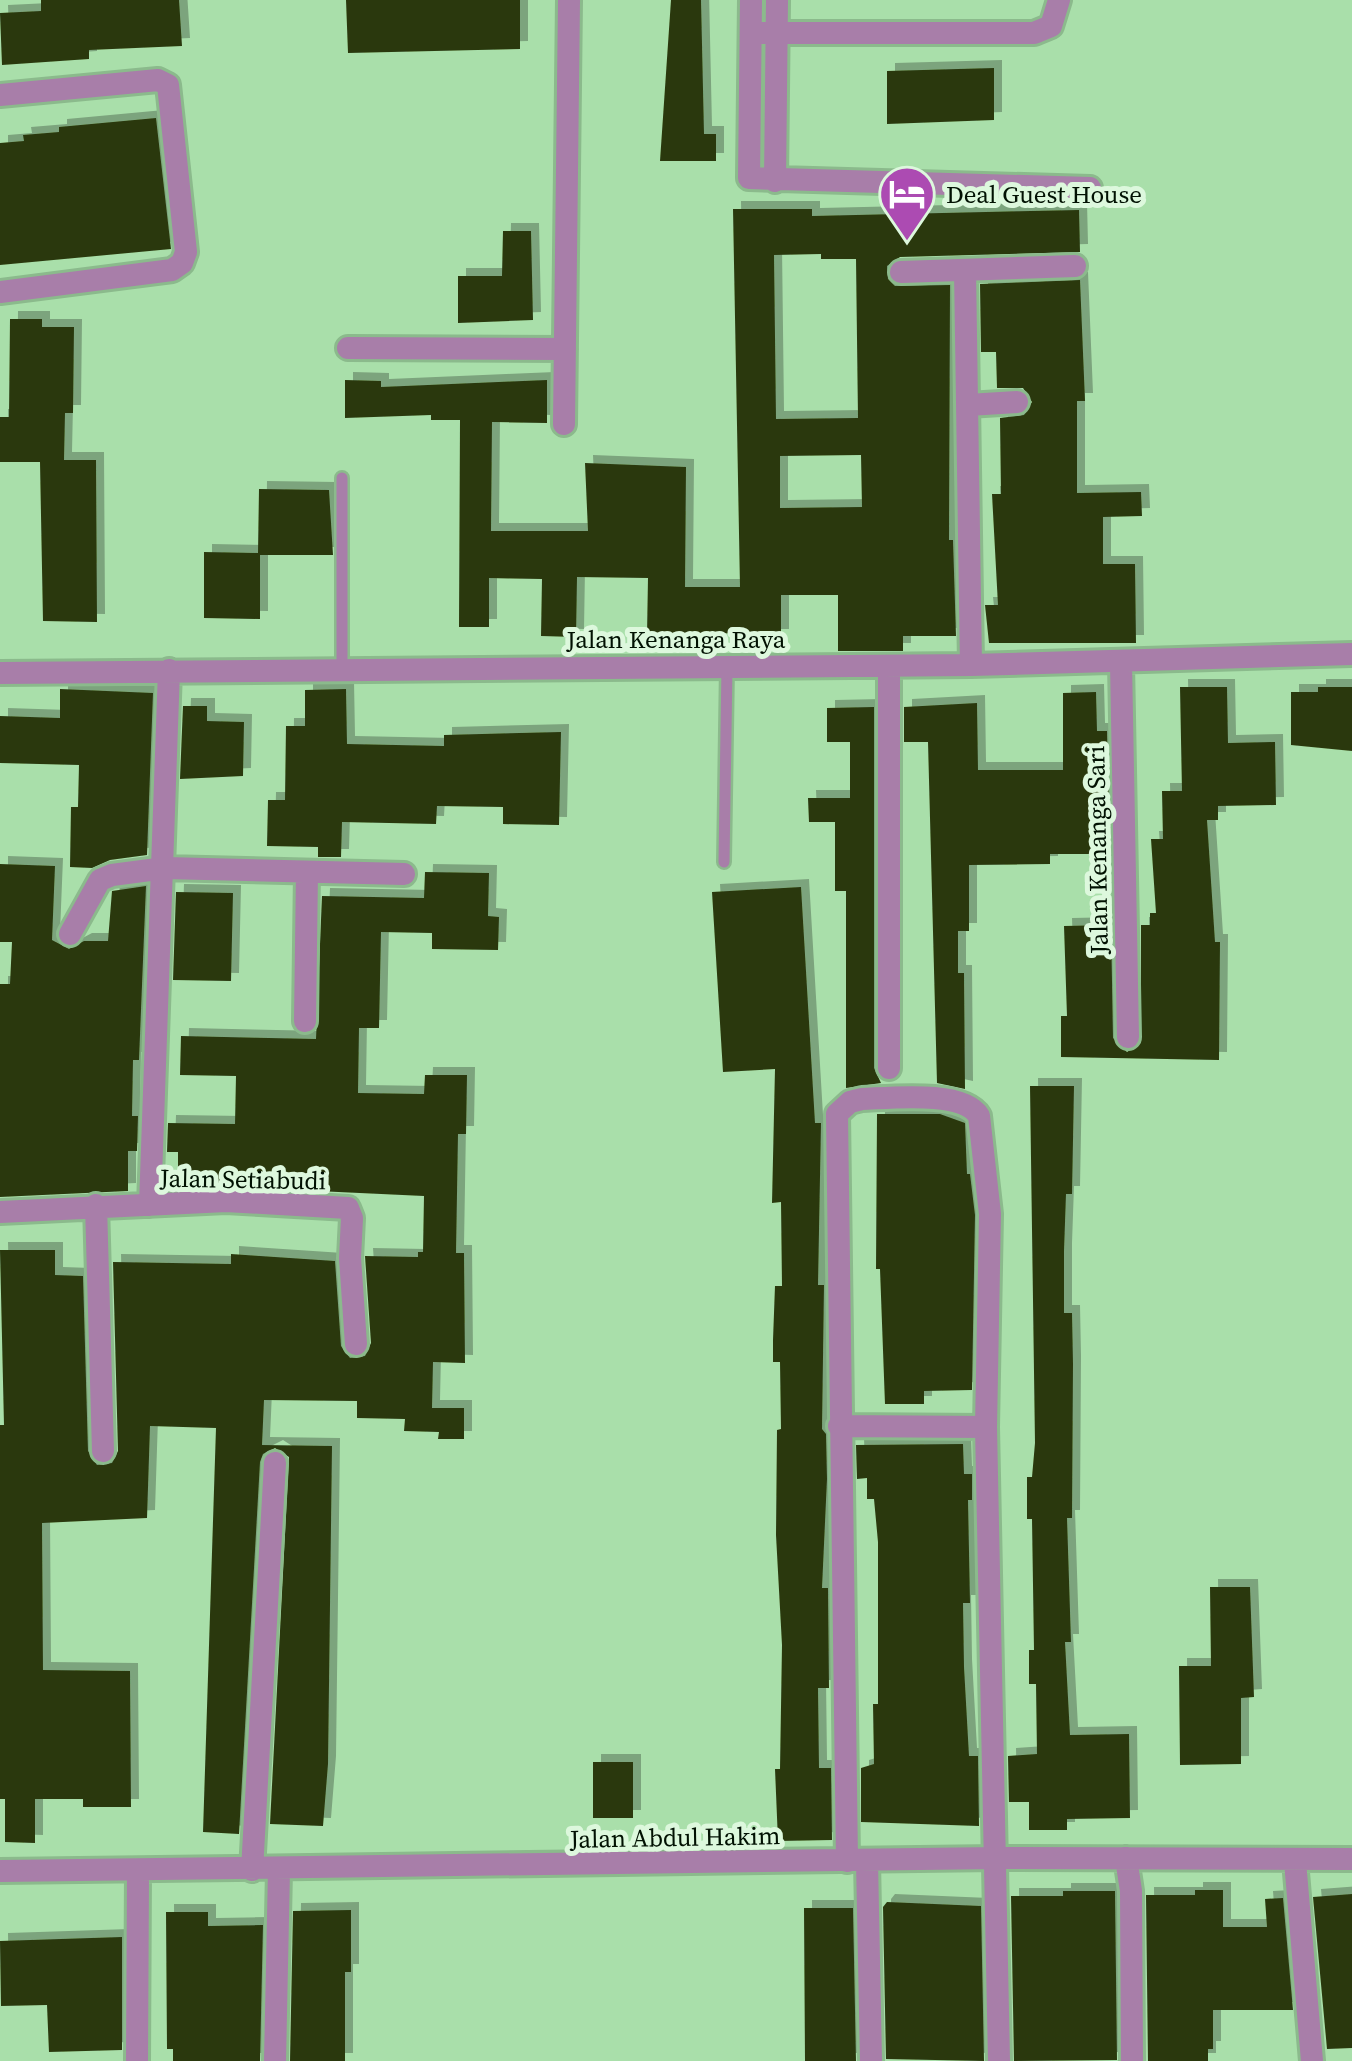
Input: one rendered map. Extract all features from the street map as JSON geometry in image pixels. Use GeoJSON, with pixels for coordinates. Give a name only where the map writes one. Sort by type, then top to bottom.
{"type":"FeatureCollection","features":[{"type":"Feature","properties":{"kind":"street"},"geometry":{"type":"LineString","coordinates":[[564,424],[569,0]]}},
{"type":"Feature","properties":{"kind":"street"},"geometry":{"type":"LineString","coordinates":[[751,0],[746,174],[751,179],[1090,188]]}},
{"type":"Feature","properties":{"kind":"street"},"geometry":{"type":"LineString","coordinates":[[775,181],[777,0]]}},
{"type":"Feature","properties":{"kind":"street"},"geometry":{"type":"LineString","coordinates":[[751,33],[1034,33],[1051,26],[1059,0]]}},
{"type":"Feature","properties":{"kind":"street"},"geometry":{"type":"LineString","coordinates":[[0,95],[158,80],[168,85],[186,252],[182,263],[172,270],[0,292]]}},
{"type":"Feature","properties":{"kind":"street"},"geometry":{"type":"LineString","coordinates":[[901,272],[1075,266]]}},
{"type":"Feature","properties":{"kind":"street"},"geometry":{"type":"LineString","coordinates":[[965,270],[971,666]]}},
{"type":"Feature","properties":{"kind":"street"},"geometry":{"type":"LineString","coordinates":[[348,348],[565,349]]}},
{"type":"Feature","properties":{"kind":"street"},"geometry":{"type":"LineString","coordinates":[[968,405],[1016,402]]}},
{"type":"Feature","properties":{"kind":"street","name":"Jalan Kenanga Raya"},"geometry":{"type":"LineString","coordinates":[[0,673],[971,666],[1352,654]]}},
{"type":"Feature","properties":{"kind":"street","name":"Jalan Kenanga Sari"},"geometry":{"type":"LineString","coordinates":[[1121,663],[1128,1037]]}},
{"type":"Feature","properties":{"kind":"street"},"geometry":{"type":"LineString","coordinates":[[889,666],[889,1068]]}},
{"type":"Feature","properties":{"kind":"street"},"geometry":{"type":"LineString","coordinates":[[150,1205],[165,868],[169,670]]}},
{"type":"Feature","properties":{"kind":"street"},"geometry":{"type":"LineString","coordinates":[[70,934],[100,880],[165,868],[404,874]]}},
{"type":"Feature","properties":{"kind":"street"},"geometry":{"type":"LineString","coordinates":[[304,1021],[307,872]]}},
{"type":"Feature","properties":{"kind":"street"},"geometry":{"type":"LineString","coordinates":[[871,2061],[857,1861],[839,1426],[837,1114],[850,1102],[862,1099],[916,1098],[969,1106],[982,1123],[990,1214],[986,1427],[999,2061]]}},
{"type":"Feature","properties":{"kind":"street","name":"Jalan Setiabudi"},"geometry":{"type":"LineString","coordinates":[[0,1212],[226,1201],[348,1208],[352,1218],[350,1258],[356,1344]]}},
{"type":"Feature","properties":{"kind":"street"},"geometry":{"type":"LineString","coordinates":[[96,1205],[103,1451]]}},
{"type":"Feature","properties":{"kind":"street"},"geometry":{"type":"LineString","coordinates":[[839,1426],[986,1427]]}},
{"type":"Feature","properties":{"kind":"street"},"geometry":{"type":"LineString","coordinates":[[252,1870],[275,1463]]}},
{"type":"Feature","properties":{"kind":"street","name":"Jalan Abdul Hakim"},"geometry":{"type":"LineString","coordinates":[[0,1871],[138,1873],[997,1858],[1352,1859]]}},
{"type":"Feature","properties":{"kind":"street"},"geometry":{"type":"LineString","coordinates":[[1126,1858],[1131,1892],[1132,2061]]}},
{"type":"Feature","properties":{"kind":"street"},"geometry":{"type":"LineString","coordinates":[[1295,1860],[1312,2061]]}},
{"type":"Feature","properties":{"kind":"street"},"geometry":{"type":"LineString","coordinates":[[275,2061],[279,1870]]}},
{"type":"Feature","properties":{"kind":"street"},"geometry":{"type":"LineString","coordinates":[[137,2061],[138,1873]]}},
{"type":"Feature","properties":{"kind":"lane"},"geometry":{"type":"LineString","coordinates":[[342,478],[342,668]]}},
{"type":"Feature","properties":{"kind":"lane"},"geometry":{"type":"LineString","coordinates":[[724,862],[727,666]]}},
{"type":"Feature","properties":{"kind":"building"},"geometry":{"type":"Polygon","coordinates":[[[41,0],[179,0],[182,46],[89,50],[89,59],[2,65],[0,13],[41,11],[41,0]]]}},
{"type":"Feature","properties":{"kind":"building"},"geometry":{"type":"Polygon","coordinates":[[[346,0],[520,0],[520,49],[348,53],[346,0]]]}},
{"type":"Feature","properties":{"kind":"building"},"geometry":{"type":"Polygon","coordinates":[[[671,0],[701,0],[704,134],[716,134],[716,161],[660,161],[671,0]]]}},
{"type":"Feature","properties":{"kind":"building"},"geometry":{"type":"Polygon","coordinates":[[[994,68],[994,120],[887,124],[887,71],[994,68]]]}},
{"type":"Feature","properties":{"kind":"building"},"geometry":{"type":"Polygon","coordinates":[[[156,118],[171,249],[0,265],[0,143],[24,141],[23,135],[59,132],[59,127],[156,118]]]}},
{"type":"Feature","properties":{"kind":"building"},"geometry":{"type":"Polygon","coordinates":[[[733,209],[812,209],[812,216],[1079,210],[1080,252],[900,257],[887,266],[888,279],[895,286],[950,285],[949,540],[953,540],[956,636],[903,636],[903,651],[838,651],[838,595],[781,595],[781,637],[741,637],[741,633],[647,635],[648,578],[577,577],[576,637],[541,636],[542,579],[489,578],[489,627],[459,627],[460,420],[431,420],[431,415],[345,418],[345,380],[381,381],[381,387],[547,380],[547,423],[492,422],[491,531],[588,531],[585,463],[686,467],[685,587],[740,587],[733,209]],[[821,254],[774,255],[776,419],[858,418],[856,259],[821,259],[821,254]],[[861,455],[780,456],[780,508],[862,507],[861,455]]]}},
{"type":"Feature","properties":{"kind":"building"},"geometry":{"type":"Polygon","coordinates":[[[503,231],[531,231],[533,320],[458,323],[458,276],[502,276],[503,231]]]}},
{"type":"Feature","properties":{"kind":"building"},"geometry":{"type":"Polygon","coordinates":[[[1080,280],[1085,401],[1077,401],[1077,493],[1141,492],[1142,516],[1103,517],[1103,564],[1135,564],[1136,643],[989,643],[985,605],[998,605],[992,494],[1001,494],[1000,418],[1024,415],[1032,402],[1023,388],[997,388],[996,352],[981,352],[980,284],[1080,280]]]}},
{"type":"Feature","properties":{"kind":"building"},"geometry":{"type":"Polygon","coordinates":[[[10,319],[42,319],[42,327],[74,327],[73,413],[65,413],[64,460],[96,460],[97,622],[43,621],[40,462],[0,462],[0,417],[9,417],[10,319]]]}},
{"type":"Feature","properties":{"kind":"building"},"geometry":{"type":"Polygon","coordinates":[[[259,489],[329,490],[333,555],[260,555],[260,619],[204,618],[204,552],[258,553],[259,489]]]}},
{"type":"Feature","properties":{"kind":"building"},"geometry":{"type":"Polygon","coordinates":[[[1180,687],[1227,687],[1228,743],[1275,742],[1276,805],[1218,806],[1218,820],[1207,820],[1215,942],[1220,942],[1219,1060],[1061,1057],[1061,1016],[1067,1016],[1064,926],[1111,925],[1113,1038],[1127,1052],[1141,1043],[1141,925],[1150,925],[1150,913],[1156,913],[1151,839],[1163,839],[1162,791],[1182,791],[1180,687]]]}},
{"type":"Feature","properties":{"kind":"building"},"geometry":{"type":"Polygon","coordinates":[[[1318,687],[1352,687],[1352,751],[1291,745],[1291,692],[1318,692],[1318,687]]]}},
{"type":"Feature","properties":{"kind":"building"},"geometry":{"type":"Polygon","coordinates":[[[60,689],[153,693],[147,855],[110,860],[92,868],[70,867],[71,807],[78,807],[79,765],[0,763],[0,716],[60,718],[60,689]]]}},
{"type":"Feature","properties":{"kind":"building"},"geometry":{"type":"Polygon","coordinates":[[[346,689],[347,744],[444,746],[444,735],[561,732],[559,825],[503,824],[503,807],[437,806],[436,824],[342,822],[341,857],[318,857],[318,847],[267,846],[268,800],[285,800],[286,726],[305,726],[305,690],[346,689]]]}},
{"type":"Feature","properties":{"kind":"building"},"geometry":{"type":"Polygon","coordinates":[[[1096,692],[1097,731],[1107,731],[1110,854],[1050,854],[1050,864],[969,865],[969,931],[958,931],[958,973],[964,973],[965,1089],[937,1083],[928,742],[904,742],[904,707],[977,703],[978,770],[1063,770],[1063,693],[1096,692]]]}},
{"type":"Feature","properties":{"kind":"building"},"geometry":{"type":"Polygon","coordinates":[[[183,706],[207,706],[207,721],[244,722],[243,776],[180,779],[183,706]]]}},
{"type":"Feature","properties":{"kind":"building"},"geometry":{"type":"Polygon","coordinates":[[[874,707],[874,1068],[881,1083],[846,1088],[846,891],[835,891],[835,822],[809,822],[808,798],[850,798],[850,742],[827,742],[827,708],[874,707]]]}},
{"type":"Feature","properties":{"kind":"building"},"geometry":{"type":"Polygon","coordinates":[[[0,864],[55,866],[52,940],[69,949],[84,941],[108,941],[112,891],[146,886],[139,1060],[133,1060],[132,1116],[138,1116],[137,1151],[128,1151],[128,1191],[0,1197],[0,984],[10,984],[12,942],[0,942],[0,864]]]}},
{"type":"Feature","properties":{"kind":"building"},"geometry":{"type":"Polygon","coordinates":[[[425,872],[489,873],[488,916],[499,917],[498,950],[432,949],[432,933],[381,932],[379,1028],[359,1028],[358,1093],[424,1094],[425,1075],[467,1075],[466,1134],[458,1134],[456,1253],[464,1253],[465,1363],[433,1362],[432,1408],[464,1408],[464,1439],[438,1439],[439,1432],[404,1431],[405,1419],[357,1418],[357,1401],[264,1400],[262,1445],[332,1446],[328,1764],[323,1826],[270,1824],[289,1457],[275,1448],[263,1454],[260,1462],[239,1834],[203,1832],[216,1428],[150,1426],[147,1518],[42,1523],[43,1670],[130,1671],[131,1807],[83,1807],[83,1799],[35,1799],[35,1843],[5,1842],[5,1799],[0,1799],[0,1425],[4,1425],[0,1250],[55,1250],[55,1275],[83,1276],[88,1451],[97,1465],[112,1463],[118,1451],[113,1262],[231,1264],[231,1254],[335,1261],[341,1346],[350,1358],[365,1356],[371,1343],[365,1256],[418,1257],[418,1252],[423,1252],[424,1196],[317,1191],[317,1186],[178,1187],[178,1152],[167,1152],[168,1123],[235,1124],[236,1076],[180,1075],[181,1036],[316,1039],[322,896],[424,898],[425,872]]]}},
{"type":"Feature","properties":{"kind":"building"},"geometry":{"type":"Polygon","coordinates":[[[801,887],[815,1123],[821,1123],[818,1285],[824,1285],[822,1429],[826,1434],[827,1479],[822,1588],[828,1588],[829,1688],[818,1688],[819,1768],[831,1768],[832,1840],[778,1841],[775,1769],[780,1769],[782,1645],[776,1535],[777,1430],[781,1429],[780,1362],[773,1362],[773,1340],[775,1286],[782,1286],[781,1202],[772,1203],[775,1069],[723,1072],[712,892],[801,887]]]}},
{"type":"Feature","properties":{"kind":"building"},"geometry":{"type":"Polygon","coordinates":[[[176,892],[233,893],[231,981],[173,980],[176,892]]]}},
{"type":"Feature","properties":{"kind":"building"},"geometry":{"type":"Polygon","coordinates":[[[1030,1086],[1074,1086],[1072,1194],[1066,1194],[1064,1251],[1064,1313],[1072,1313],[1073,1364],[1072,1518],[1067,1518],[1071,1642],[1065,1642],[1070,1735],[1129,1734],[1130,1818],[1067,1819],[1067,1830],[1029,1830],[1029,1802],[1009,1802],[1008,1756],[1037,1754],[1036,1684],[1029,1684],[1029,1650],[1034,1650],[1032,1519],[1027,1519],[1027,1477],[1032,1477],[1035,1443],[1030,1086]]]}},
{"type":"Feature","properties":{"kind":"building"},"geometry":{"type":"Polygon","coordinates":[[[877,1114],[940,1114],[965,1123],[967,1174],[975,1215],[972,1390],[924,1391],[924,1404],[885,1404],[880,1269],[876,1269],[877,1114]]]}},
{"type":"Feature","properties":{"kind":"building"},"geometry":{"type":"Polygon","coordinates":[[[963,1444],[964,1474],[972,1474],[972,1500],[968,1500],[970,1603],[963,1603],[964,1667],[969,1756],[978,1756],[979,1826],[861,1822],[861,1768],[874,1764],[873,1704],[878,1704],[878,1542],[874,1499],[867,1499],[867,1478],[857,1479],[856,1445],[963,1444]]]}},
{"type":"Feature","properties":{"kind":"building"},"geometry":{"type":"Polygon","coordinates":[[[1210,1587],[1250,1587],[1254,1697],[1241,1698],[1241,1764],[1180,1765],[1179,1666],[1211,1666],[1210,1587]]]}},
{"type":"Feature","properties":{"kind":"building"},"geometry":{"type":"Polygon","coordinates":[[[593,1762],[633,1762],[633,1818],[593,1818],[593,1762]]]}},
{"type":"Feature","properties":{"kind":"building"},"geometry":{"type":"Polygon","coordinates":[[[1195,1890],[1223,1890],[1223,1927],[1267,1927],[1265,1899],[1283,1898],[1293,2010],[1213,2010],[1213,2049],[1208,2049],[1208,2061],[1148,2061],[1146,1895],[1195,1895],[1195,1890]]]}},
{"type":"Feature","properties":{"kind":"building"},"geometry":{"type":"Polygon","coordinates":[[[1063,1891],[1115,1891],[1117,2060],[1014,2061],[1011,1896],[1063,1896],[1063,1891]]]}},
{"type":"Feature","properties":{"kind":"building"},"geometry":{"type":"Polygon","coordinates":[[[1352,1894],[1352,2048],[1327,2049],[1313,1897],[1352,1894]]]}},
{"type":"Feature","properties":{"kind":"building"},"geometry":{"type":"Polygon","coordinates":[[[887,1902],[981,1906],[984,2061],[886,2059],[883,1907],[887,1902]]]}},
{"type":"Feature","properties":{"kind":"building"},"geometry":{"type":"Polygon","coordinates":[[[804,1908],[853,1908],[856,2061],[805,2061],[804,1908]]]}},
{"type":"Feature","properties":{"kind":"building"},"geometry":{"type":"Polygon","coordinates":[[[351,1910],[351,1972],[345,1972],[345,2061],[290,2061],[293,1911],[351,1910]]]}},
{"type":"Feature","properties":{"kind":"building"},"geometry":{"type":"Polygon","coordinates":[[[166,1912],[208,1912],[208,1926],[263,1925],[260,2061],[173,2061],[173,2049],[167,2049],[166,1912]]]}},
{"type":"Feature","properties":{"kind":"building"},"geometry":{"type":"Polygon","coordinates":[[[122,1937],[122,2050],[49,2052],[47,2005],[1,2006],[0,1941],[122,1937]]]}},
{"type":"Feature","properties":{"kind":"place","name":"Deal Guest House"},"geometry":{"type":"Point","coordinates":[907,243]}}]}
